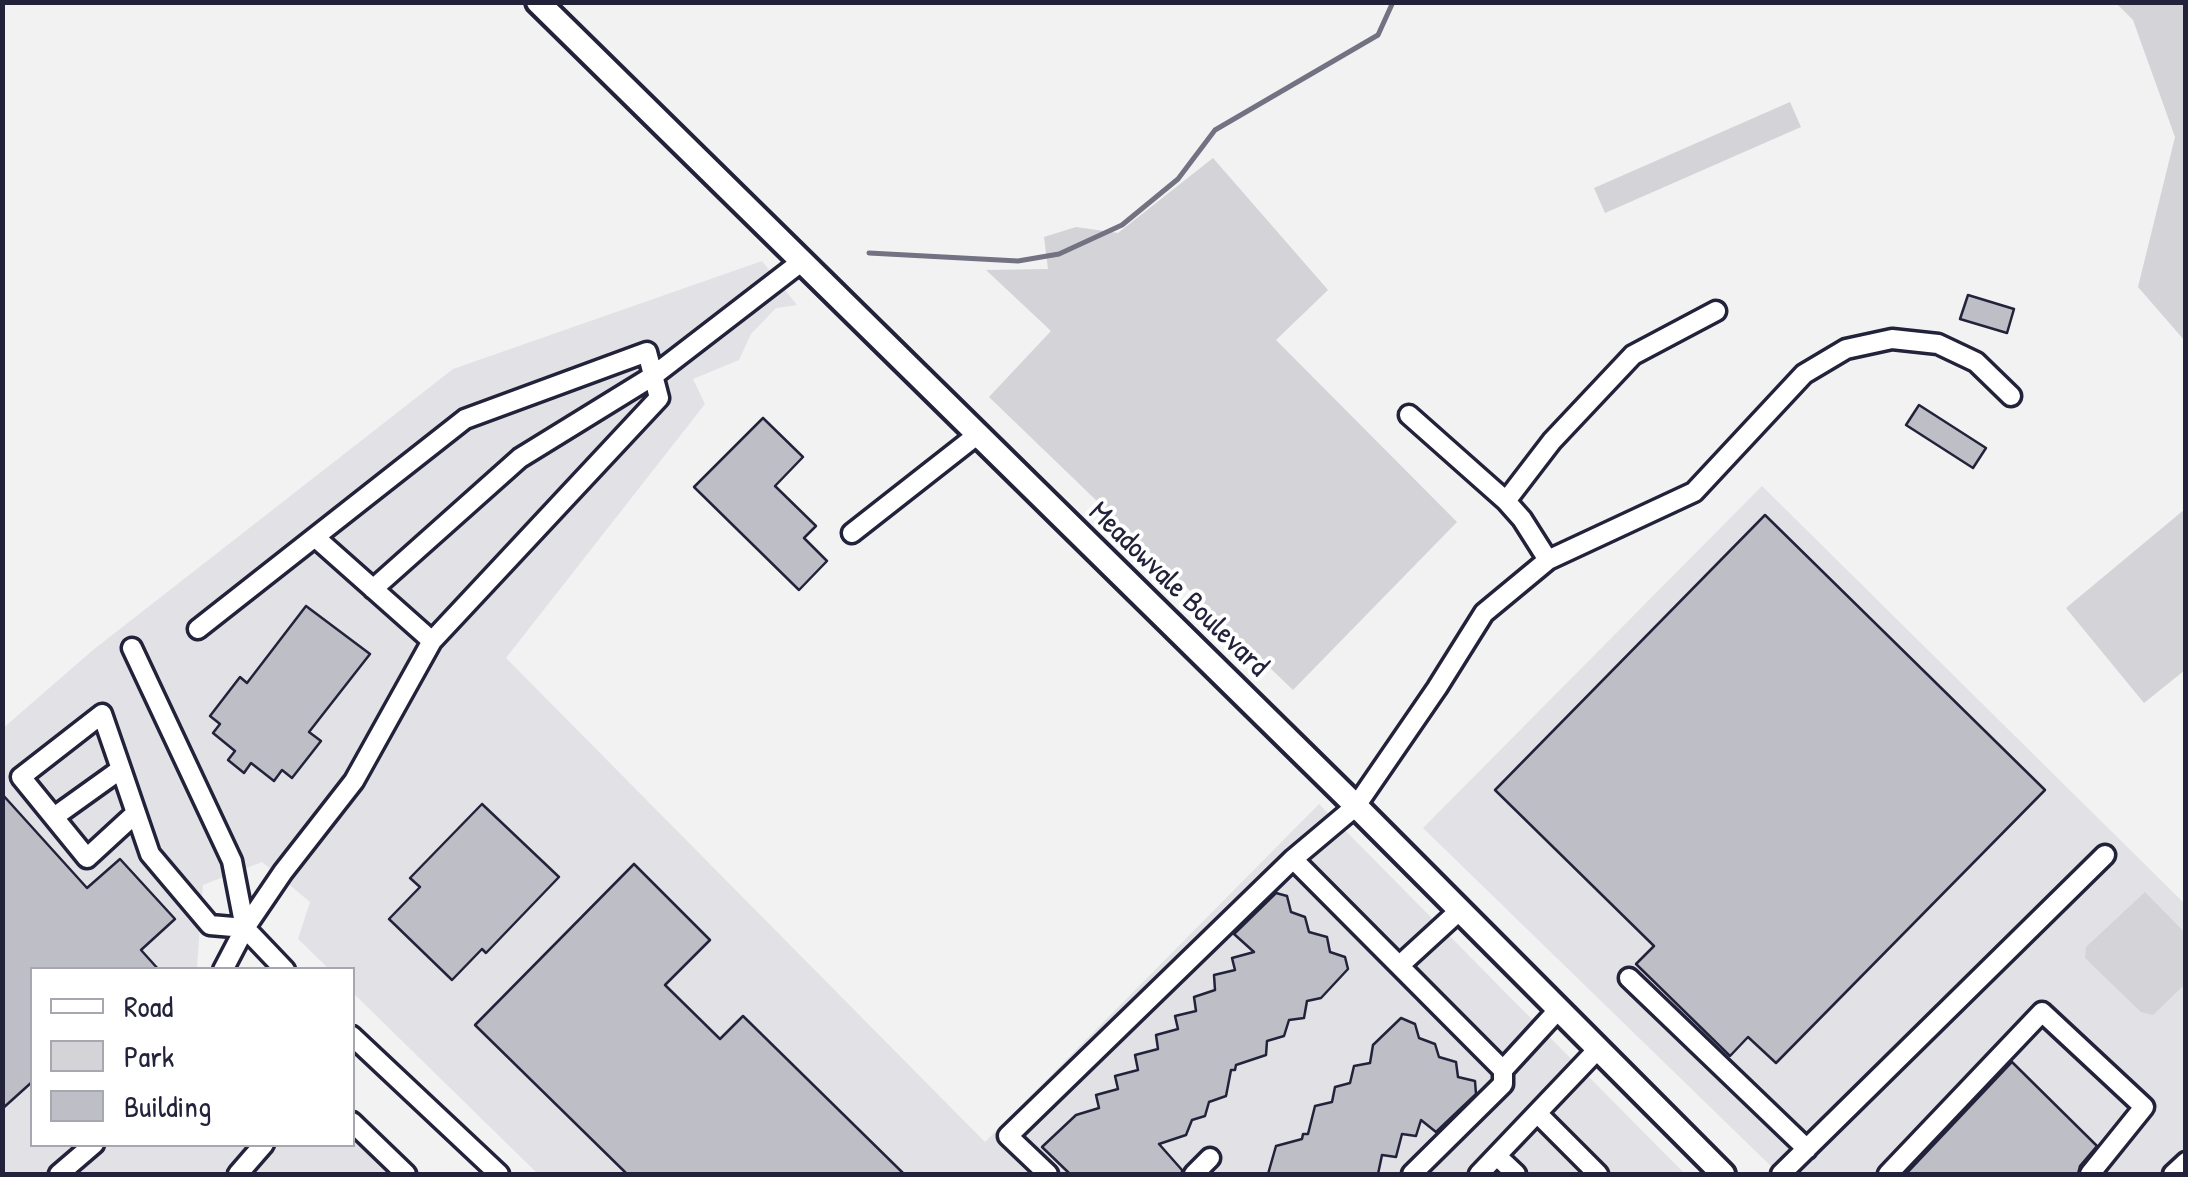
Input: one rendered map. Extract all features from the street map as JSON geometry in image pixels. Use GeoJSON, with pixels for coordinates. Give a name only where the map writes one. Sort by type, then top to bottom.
{"type":"FeatureCollection","features":[{"type":"Feature","properties":{"kind":"main road","name":"Meadowvale Boulevard"},"geometry":{"type":"LineString","coordinates":[[538,2],[1356,806],[1722,1174]]}},
{"type":"Feature","properties":{"kind":"street"},"geometry":{"type":"LineString","coordinates":[[373,589],[520,458],[654,376],[801,262]]}},
{"type":"Feature","properties":{"kind":"street"},"geometry":{"type":"LineString","coordinates":[[1506,501],[1552,441],[1632,355],[1716,311]]}},
{"type":"Feature","properties":{"kind":"street"},"geometry":{"type":"LineString","coordinates":[[1048,1174],[1008,1136],[1293,859],[1356,806],[1484,612],[1548,560],[1694,492],[1804,374],[1846,349],[1892,339],[1938,344],[1976,362],[2012,396]]}},
{"type":"Feature","properties":{"kind":"street"},"geometry":{"type":"LineString","coordinates":[[198,629],[466,419],[647,352],[659,398],[432,641],[354,781],[283,872],[245,928],[225,967]]}},
{"type":"Feature","properties":{"kind":"street"},"geometry":{"type":"LineString","coordinates":[[1409,415],[1506,501],[1548,560]]}},
{"type":"Feature","properties":{"kind":"street"},"geometry":{"type":"LineString","coordinates":[[852,532],[977,435]]}},
{"type":"Feature","properties":{"kind":"street"},"geometry":{"type":"LineString","coordinates":[[316,538],[432,641]]}},
{"type":"Feature","properties":{"kind":"street"},"geometry":{"type":"LineString","coordinates":[[132,648],[232,861],[245,928],[282,967]]}},
{"type":"Feature","properties":{"kind":"street"},"geometry":{"type":"LineString","coordinates":[[136,813],[87,858],[21,777],[102,714],[121,769],[150,854],[210,926],[245,928]]}},
{"type":"Feature","properties":{"kind":"street"},"geometry":{"type":"LineString","coordinates":[[54,817],[121,769]]}},
{"type":"Feature","properties":{"kind":"street"},"geometry":{"type":"LineString","coordinates":[[1781,1174],[2105,854]]}},
{"type":"Feature","properties":{"kind":"street"},"geometry":{"type":"LineString","coordinates":[[1293,859],[1503,1070]]}},
{"type":"Feature","properties":{"kind":"street"},"geometry":{"type":"LineString","coordinates":[[1400,965],[1460,910]]}},
{"type":"Feature","properties":{"kind":"street"},"geometry":{"type":"LineString","coordinates":[[1629,978],[1808,1148]]}},
{"type":"Feature","properties":{"kind":"street"},"geometry":{"type":"LineString","coordinates":[[1412,1174],[1502,1084],[1503,1070],[1558,1010]]}},
{"type":"Feature","properties":{"kind":"street"},"geometry":{"type":"LineString","coordinates":[[1888,1174],[2042,1012],[2144,1107],[2090,1174]]}},
{"type":"Feature","properties":{"kind":"street"},"geometry":{"type":"LineString","coordinates":[[355,1039],[499,1174]]}},
{"type":"Feature","properties":{"kind":"street"},"geometry":{"type":"LineString","coordinates":[[1479,1174],[1598,1049]]}},
{"type":"Feature","properties":{"kind":"street"},"geometry":{"type":"LineString","coordinates":[[1537,1113],[1598,1174]]}},
{"type":"Feature","properties":{"kind":"street"},"geometry":{"type":"LineString","coordinates":[[355,1125],[406,1174]]}},
{"type":"Feature","properties":{"kind":"street"},"geometry":{"type":"LineString","coordinates":[[58,1174],[90,1147]]}},
{"type":"Feature","properties":{"kind":"street"},"geometry":{"type":"LineString","coordinates":[[238,1174],[261,1147]]}},
{"type":"Feature","properties":{"kind":"street"},"geometry":{"type":"LineString","coordinates":[[1497,1156],[1516,1174]]}},
{"type":"Feature","properties":{"kind":"street"},"geometry":{"type":"LineString","coordinates":[[1194,1174],[1210,1158]]}},
{"type":"Feature","properties":{"kind":"street"},"geometry":{"type":"LineString","coordinates":[[471,1174],[484,1160]]}},
{"type":"Feature","properties":{"kind":"street"},"geometry":{"type":"LineString","coordinates":[[2172,1174],[2186,1162]]}},
{"type":"Feature","properties":{"kind":"shaded area"},"geometry":{"type":"Polygon","coordinates":[[[762,261],[797,305],[776,308],[751,334],[739,360],[693,379],[705,404],[506,658],[985,1142],[1319,804],[1685,1174],[538,1174],[355,995],[355,967],[327,967],[298,939],[310,902],[262,862],[203,885],[197,967],[30,967],[30,1147],[355,1147],[355,1109],[423,1174],[3,1174],[2,729],[93,650],[453,369],[762,261]]]}},
{"type":"Feature","properties":{"kind":"shaded area"},"geometry":{"type":"Polygon","coordinates":[[[1762,486],[2185,904],[2185,1174],[1779,1174],[1423,828],[1762,486]]]}},
{"type":"Feature","properties":{"kind":"green space"},"geometry":{"type":"Polygon","coordinates":[[[2116,3],[2185,3],[2185,341],[2138,287],[2175,137],[2133,20],[2116,3]]]}},
{"type":"Feature","properties":{"kind":"green space"},"geometry":{"type":"Polygon","coordinates":[[[1790,102],[1801,127],[1605,213],[1594,188],[1790,102]]]}},
{"type":"Feature","properties":{"kind":"green space"},"geometry":{"type":"Polygon","coordinates":[[[1213,158],[1328,290],[1276,340],[1457,522],[1293,690],[989,397],[1051,331],[986,270],[1048,269],[1044,237],[1076,227],[1118,233],[1213,158]]]}},
{"type":"Feature","properties":{"kind":"green space"},"geometry":{"type":"Polygon","coordinates":[[[2185,509],[2185,670],[2144,703],[2066,608],[2185,509]]]}},
{"type":"Feature","properties":{"kind":"green space"},"geometry":{"type":"Polygon","coordinates":[[[2145,892],[2185,933],[2185,984],[2153,1015],[2141,1012],[2085,958],[2086,947],[2145,892]]]}},
{"type":"Feature","properties":{"kind":"building"},"geometry":{"type":"Polygon","coordinates":[[[1968,295],[2014,309],[2007,333],[1960,319],[1968,295]]]}},
{"type":"Feature","properties":{"kind":"building"},"geometry":{"type":"Polygon","coordinates":[[[1919,405],[1986,448],[1973,468],[1906,425],[1919,405]]]}},
{"type":"Feature","properties":{"kind":"building"},"geometry":{"type":"Polygon","coordinates":[[[763,418],[803,457],[775,486],[816,526],[804,538],[827,561],[799,590],[694,487],[763,418]]]}},
{"type":"Feature","properties":{"kind":"building"},"geometry":{"type":"Polygon","coordinates":[[[1765,515],[2045,790],[1776,1063],[1748,1037],[1730,1056],[1636,964],[1654,946],[1495,790],[1765,515]]]}},
{"type":"Feature","properties":{"kind":"building"},"geometry":{"type":"Polygon","coordinates":[[[306,606],[370,654],[309,732],[321,741],[292,778],[282,770],[274,781],[251,763],[244,773],[228,760],[235,751],[213,733],[220,724],[210,716],[240,677],[247,683],[306,606]]]}},
{"type":"Feature","properties":{"kind":"building"},"geometry":{"type":"Polygon","coordinates":[[[2,794],[87,888],[120,859],[175,919],[141,950],[156,967],[30,967],[30,1084],[2,1109],[2,794]]]}},
{"type":"Feature","properties":{"kind":"building"},"geometry":{"type":"Polygon","coordinates":[[[482,804],[559,877],[486,953],[482,949],[452,980],[389,919],[420,887],[410,878],[482,804]]]}},
{"type":"Feature","properties":{"kind":"building"},"geometry":{"type":"Polygon","coordinates":[[[634,864],[710,940],[665,985],[720,1039],[743,1016],[904,1174],[627,1174],[475,1025],[634,864]]]}},
{"type":"Feature","properties":{"kind":"building"},"geometry":{"type":"Polygon","coordinates":[[[1276,893],[1287,896],[1291,912],[1305,917],[1309,932],[1327,937],[1330,952],[1345,957],[1348,969],[1321,998],[1307,1001],[1304,1018],[1289,1020],[1284,1036],[1267,1041],[1266,1055],[1231,1070],[1226,1096],[1209,1102],[1205,1116],[1192,1120],[1186,1135],[1159,1144],[1182,1174],[1070,1174],[1042,1147],[1076,1115],[1099,1108],[1096,1095],[1118,1089],[1115,1076],[1138,1070],[1135,1055],[1158,1049],[1156,1035],[1178,1029],[1175,1016],[1196,1011],[1194,997],[1215,990],[1214,975],[1235,970],[1232,958],[1254,952],[1234,934],[1276,893]]]}},
{"type":"Feature","properties":{"kind":"building"},"geometry":{"type":"Polygon","coordinates":[[[1401,1018],[1415,1024],[1419,1038],[1435,1044],[1439,1057],[1456,1062],[1458,1077],[1475,1081],[1476,1094],[1436,1132],[1421,1120],[1416,1136],[1402,1134],[1396,1157],[1382,1155],[1378,1174],[1268,1174],[1276,1146],[1308,1134],[1315,1106],[1332,1102],[1335,1087],[1350,1083],[1354,1066],[1370,1063],[1373,1045],[1401,1018]]]}},
{"type":"Feature","properties":{"kind":"building"},"geometry":{"type":"Polygon","coordinates":[[[2012,1062],[2097,1146],[2078,1174],[1906,1174],[2012,1062]]]}},
{"type":"Feature","properties":{"kind":"waterway"},"geometry":{"type":"LineString","coordinates":[[869,253],[1018,261],[1059,254],[1122,225],[1178,179],[1215,130],[1378,35],[1393,2]]}}]}
